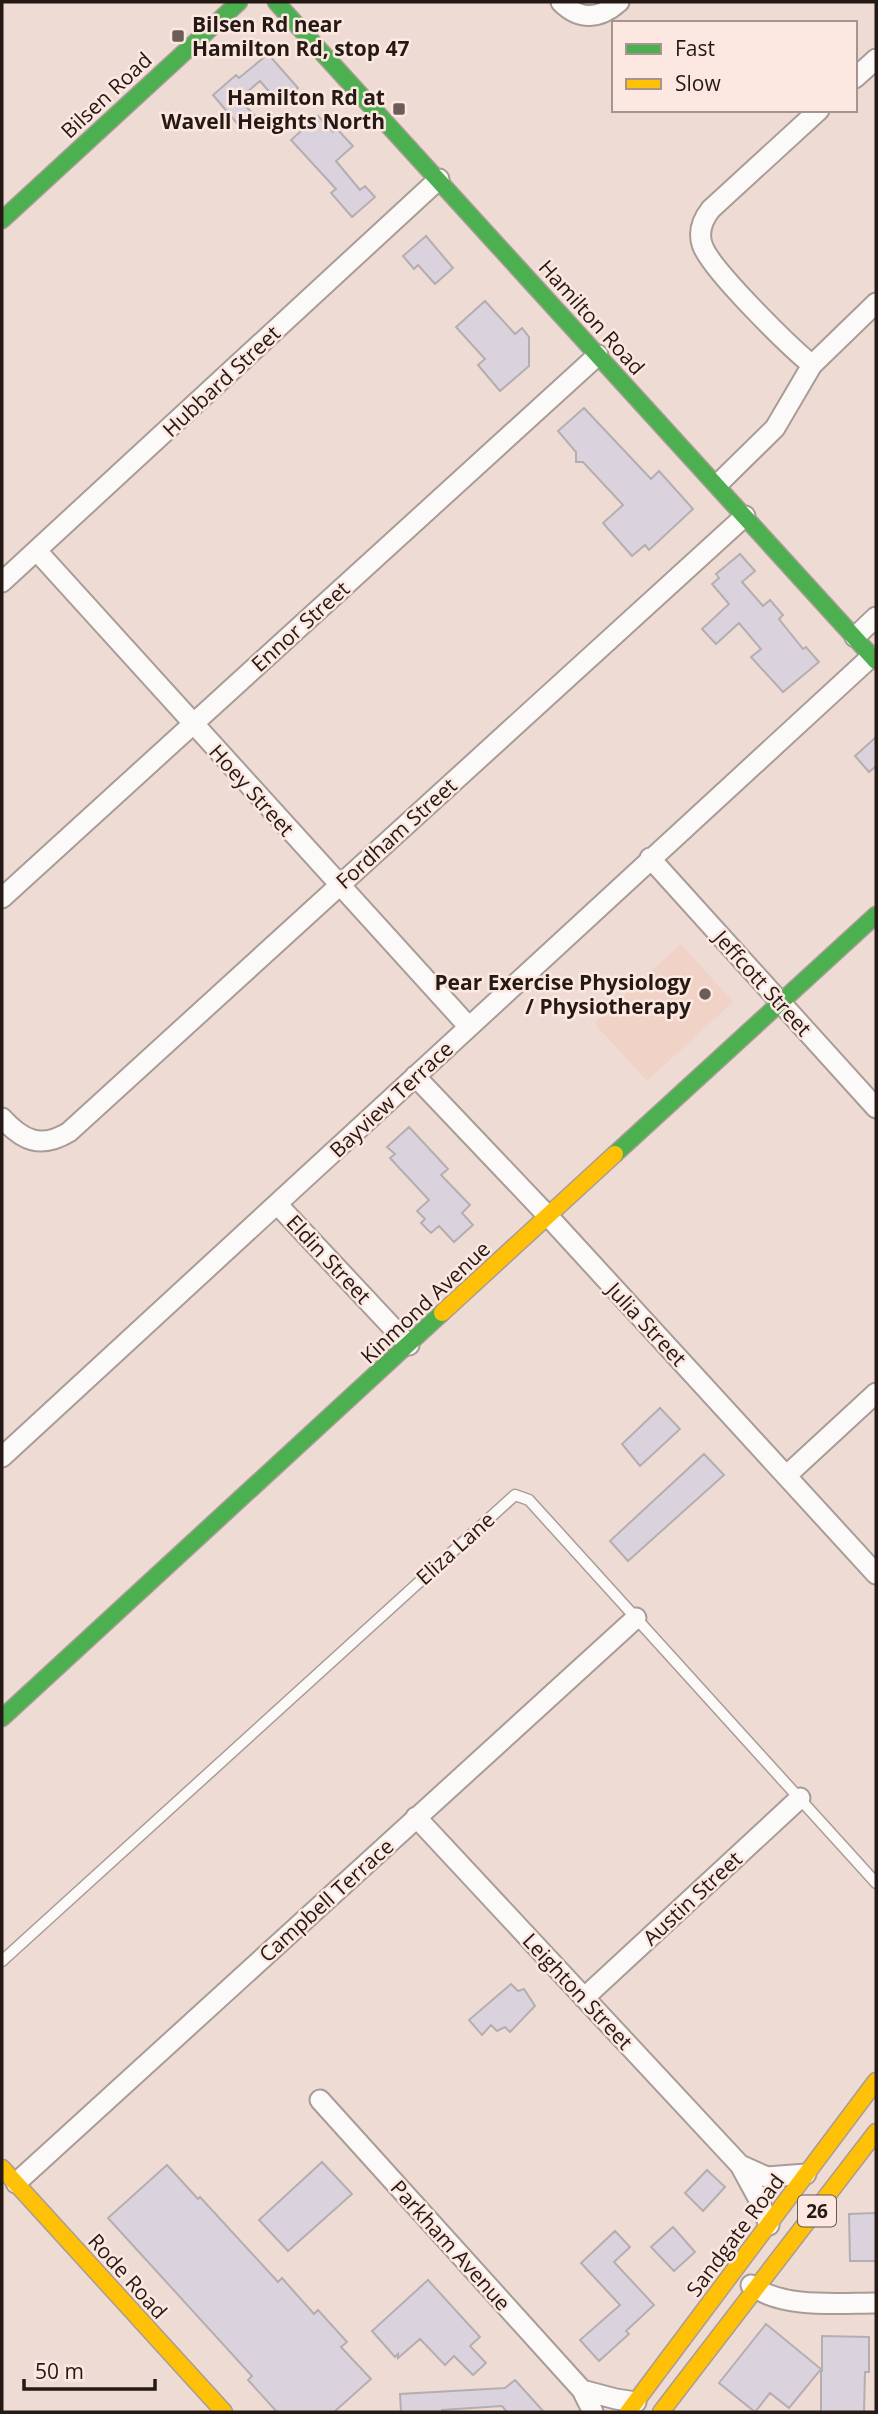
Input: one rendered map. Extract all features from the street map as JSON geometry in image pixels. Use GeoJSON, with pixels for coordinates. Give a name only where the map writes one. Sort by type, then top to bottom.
{"type":"FeatureCollection","features":[{"type":"Feature","properties":{"kind":"main road","name":"Bilsen Road"},"geometry":{"type":"LineString","coordinates":[[2,220],[239,2]]}},
{"type":"Feature","properties":{"kind":"main road","name":"Hamilton Road"},"geometry":{"type":"LineString","coordinates":[[276,2],[718,484],[874,659]]}},
{"type":"Feature","properties":{"kind":"main road","name":"Kinmond Avenue"},"geometry":{"type":"LineString","coordinates":[[2,1718],[876,915]]}},
{"type":"Feature","properties":{"kind":"main road","name":"Sandgate Road"},"geometry":{"type":"LineString","coordinates":[[632,2407],[876,2081]]}},
{"type":"Feature","properties":{"kind":"main road","name":"26"},"geometry":{"type":"LineString","coordinates":[[661,2412],[876,2133]]}},
{"type":"Feature","properties":{"kind":"main road","name":"Rode Road"},"geometry":{"type":"LineString","coordinates":[[2,2168],[224,2412]]}},
{"type":"Feature","properties":{"kind":"street"},"geometry":{"type":"LineString","coordinates":[[561,2],[572,12],[590,16],[602,15],[619,2]]}},
{"type":"Feature","properties":{"kind":"street"},"geometry":{"type":"LineString","coordinates":[[857,76],[876,59]]}},
{"type":"Feature","properties":{"kind":"street"},"geometry":{"type":"LineString","coordinates":[[812,365],[782,339],[710,259],[701,242],[701,234],[705,217],[711,209],[818,112]]}},
{"type":"Feature","properties":{"kind":"street","name":"Hubbard Street"},"geometry":{"type":"LineString","coordinates":[[2,582],[439,179]]}},
{"type":"Feature","properties":{"kind":"street"},"geometry":{"type":"LineString","coordinates":[[718,484],[775,428],[812,365],[876,303]]}},
{"type":"Feature","properties":{"kind":"street","name":"Ennor Street"},"geometry":{"type":"LineString","coordinates":[[2,898],[598,355]]}},
{"type":"Feature","properties":{"kind":"street","name":"Fordham Street"},"geometry":{"type":"LineString","coordinates":[[2,1118],[17,1132],[43,1142],[60,1137],[79,1124],[745,516]]}},
{"type":"Feature","properties":{"kind":"street","name":"Hoey Street"},"geometry":{"type":"LineString","coordinates":[[37,551],[469,1027]]}},
{"type":"Feature","properties":{"kind":"street"},"geometry":{"type":"LineString","coordinates":[[855,637],[876,617]]}},
{"type":"Feature","properties":{"kind":"street","name":"Bayview Terrace"},"geometry":{"type":"LineString","coordinates":[[2,1457],[650,858],[874,659]]}},
{"type":"Feature","properties":{"kind":"street","name":"Jeffcott Street"},"geometry":{"type":"LineString","coordinates":[[650,858],[876,1108]]}},
{"type":"Feature","properties":{"kind":"street","name":"Julia Street"},"geometry":{"type":"LineString","coordinates":[[415,1076],[548,1216],[876,1574]]}},
{"type":"Feature","properties":{"kind":"street","name":"Eldin Street"},"geometry":{"type":"LineString","coordinates":[[277,1204],[409,1345]]}},
{"type":"Feature","properties":{"kind":"street"},"geometry":{"type":"LineString","coordinates":[[786,1476],[876,1393]]}},
{"type":"Feature","properties":{"kind":"street","name":"Campbell Terrace"},"geometry":{"type":"LineString","coordinates":[[16,2183],[636,1618]]}},
{"type":"Feature","properties":{"kind":"street","name":"Austin Street"},"geometry":{"type":"LineString","coordinates":[[584,1998],[800,1798]]}},
{"type":"Feature","properties":{"kind":"street","name":"Leighton Street"},"geometry":{"type":"LineString","coordinates":[[416,1817],[740,2165],[769,2225]]}},
{"type":"Feature","properties":{"kind":"street","name":"Parkham Avenue"},"geometry":{"type":"LineString","coordinates":[[320,2100],[582,2390],[593,2412]]}},
{"type":"Feature","properties":{"kind":"street","name":"Leighton Street"},"geometry":{"type":"LineString","coordinates":[[740,2165],[767,2177],[807,2174]]}},
{"type":"Feature","properties":{"kind":"street"},"geometry":{"type":"LineString","coordinates":[[734,2273],[757,2290],[791,2300],[876,2303]]}},
{"type":"Feature","properties":{"kind":"street"},"geometry":{"type":"LineString","coordinates":[[582,2390],[616,2399],[632,2407]]}},
{"type":"Feature","properties":{"kind":"lane","name":"Eliza Lane"},"geometry":{"type":"LineString","coordinates":[[2,1961],[515,1495],[529,1500],[876,1883]]}},
{"type":"Feature","properties":{"kind":"shaded area"},"geometry":{"type":"Polygon","coordinates":[[[681,944],[733,1002],[647,1081],[594,1023],[681,944]]]}},
{"type":"Feature","properties":{"kind":"building"},"geometry":{"type":"Polygon","coordinates":[[[268,54],[298,88],[280,104],[260,81],[239,99],[255,116],[241,128],[213,95],[236,75],[239,78],[268,54]]]}},
{"type":"Feature","properties":{"kind":"building"},"geometry":{"type":"Polygon","coordinates":[[[318,116],[333,132],[337,129],[353,146],[336,161],[360,190],[365,186],[375,197],[352,217],[331,193],[336,189],[291,140],[318,116]]]}},
{"type":"Feature","properties":{"kind":"building"},"geometry":{"type":"Polygon","coordinates":[[[426,236],[453,268],[435,284],[418,265],[414,269],[403,256],[426,236]]]}},
{"type":"Feature","properties":{"kind":"building"},"geometry":{"type":"Polygon","coordinates":[[[485,301],[515,334],[522,328],[529,337],[529,366],[500,391],[478,365],[485,359],[456,327],[485,301]]]}},
{"type":"Feature","properties":{"kind":"building"},"geometry":{"type":"Polygon","coordinates":[[[584,408],[651,479],[659,471],[693,509],[649,550],[645,545],[632,556],[603,523],[623,505],[583,462],[576,462],[576,452],[558,431],[584,408]]]}},
{"type":"Feature","properties":{"kind":"building"},"geometry":{"type":"Polygon","coordinates":[[[740,554],[755,571],[742,582],[763,606],[770,600],[783,615],[779,619],[803,649],[806,647],[819,662],[783,692],[751,657],[761,649],[739,623],[716,644],[702,629],[729,604],[712,584],[719,578],[716,574],[740,554]]]}},
{"type":"Feature","properties":{"kind":"building"},"geometry":{"type":"Polygon","coordinates":[[[876,737],[876,766],[869,772],[855,756],[876,737]]]}},
{"type":"Feature","properties":{"kind":"building"},"geometry":{"type":"Polygon","coordinates":[[[409,1127],[448,1169],[441,1175],[470,1205],[462,1213],[473,1225],[454,1242],[439,1226],[431,1233],[421,1223],[425,1219],[417,1211],[429,1200],[390,1158],[395,1154],[387,1147],[409,1127]]]}},
{"type":"Feature","properties":{"kind":"building"},"geometry":{"type":"Polygon","coordinates":[[[660,1408],[680,1429],[640,1466],[622,1444],[660,1408]]]}},
{"type":"Feature","properties":{"kind":"building"},"geometry":{"type":"Polygon","coordinates":[[[704,1454],[724,1475],[628,1561],[610,1541],[704,1454]]]}},
{"type":"Feature","properties":{"kind":"building"},"geometry":{"type":"Polygon","coordinates":[[[511,1984],[518,1991],[524,1989],[535,2006],[510,2032],[505,2027],[497,2031],[491,2025],[482,2035],[469,2020],[511,1984]]]}},
{"type":"Feature","properties":{"kind":"building"},"geometry":{"type":"Polygon","coordinates":[[[322,2162],[352,2194],[288,2251],[259,2220],[322,2162]]]}},
{"type":"Feature","properties":{"kind":"building"},"geometry":{"type":"Polygon","coordinates":[[[167,2165],[278,2282],[282,2278],[314,2314],[318,2310],[347,2342],[341,2347],[371,2379],[334,2412],[277,2412],[248,2380],[252,2376],[108,2218],[167,2165]]]}},
{"type":"Feature","properties":{"kind":"building"},"geometry":{"type":"Polygon","coordinates":[[[707,2170],[725,2187],[703,2211],[685,2193],[707,2170]]]}},
{"type":"Feature","properties":{"kind":"building"},"geometry":{"type":"Polygon","coordinates":[[[876,2213],[876,2261],[850,2261],[849,2214],[876,2213]]]}},
{"type":"Feature","properties":{"kind":"building"},"geometry":{"type":"Polygon","coordinates":[[[673,2227],[695,2252],[674,2271],[651,2247],[673,2227]]]}},
{"type":"Feature","properties":{"kind":"building"},"geometry":{"type":"Polygon","coordinates":[[[615,2231],[630,2247],[614,2262],[654,2305],[626,2331],[629,2334],[599,2361],[580,2340],[620,2305],[581,2263],[615,2231]]]}},
{"type":"Feature","properties":{"kind":"building"},"geometry":{"type":"Polygon","coordinates":[[[428,2280],[480,2337],[470,2346],[486,2363],[473,2375],[454,2356],[445,2365],[420,2339],[398,2358],[398,2354],[395,2357],[372,2331],[428,2280]]]}},
{"type":"Feature","properties":{"kind":"building"},"geometry":{"type":"Polygon","coordinates":[[[766,2324],[821,2369],[789,2408],[770,2393],[755,2412],[719,2383],[766,2324]]]}},
{"type":"Feature","properties":{"kind":"building"},"geometry":{"type":"Polygon","coordinates":[[[822,2336],[869,2337],[869,2372],[865,2372],[864,2412],[821,2412],[822,2336]]]}},
{"type":"Feature","properties":{"kind":"building"},"geometry":{"type":"Polygon","coordinates":[[[515,2380],[544,2412],[507,2412],[502,2406],[442,2412],[401,2412],[400,2394],[505,2388],[515,2380]]]}},
{"type":"Feature","properties":{"kind":"traffic: fast"},"geometry":{"type":"LineString","coordinates":[[2,220],[239,2]]}},
{"type":"Feature","properties":{"kind":"traffic: fast"},"geometry":{"type":"LineString","coordinates":[[276,2],[876,661]]}},
{"type":"Feature","properties":{"kind":"traffic: fast"},"geometry":{"type":"LineString","coordinates":[[615,1154],[876,915]]}},
{"type":"Feature","properties":{"kind":"traffic: fast"},"geometry":{"type":"LineString","coordinates":[[2,1718],[442,1313]]}},
{"type":"Feature","properties":{"kind":"traffic: slow"},"geometry":{"type":"LineString","coordinates":[[442,1313],[615,1154]]}},
{"type":"Feature","properties":{"kind":"traffic: slow"},"geometry":{"type":"LineString","coordinates":[[628,2412],[876,2081]]}},
{"type":"Feature","properties":{"kind":"traffic: slow"},"geometry":{"type":"LineString","coordinates":[[661,2412],[876,2132]]}},
{"type":"Feature","properties":{"kind":"traffic: slow"},"geometry":{"type":"LineString","coordinates":[[2,2168],[224,2412]]}},
{"type":"Feature","properties":{"kind":"place","name":"Bilsen Rd near Hamilton Rd, stop 47"},"geometry":{"type":"Point","coordinates":[178,36]}},
{"type":"Feature","properties":{"kind":"place","name":"Hamilton Rd at Wavell Heights North"},"geometry":{"type":"Point","coordinates":[399,109]}},
{"type":"Feature","properties":{"kind":"place","name":"Pear Exercise Physiology / Physiotherapy"},"geometry":{"type":"Point","coordinates":[705,994]}}]}
